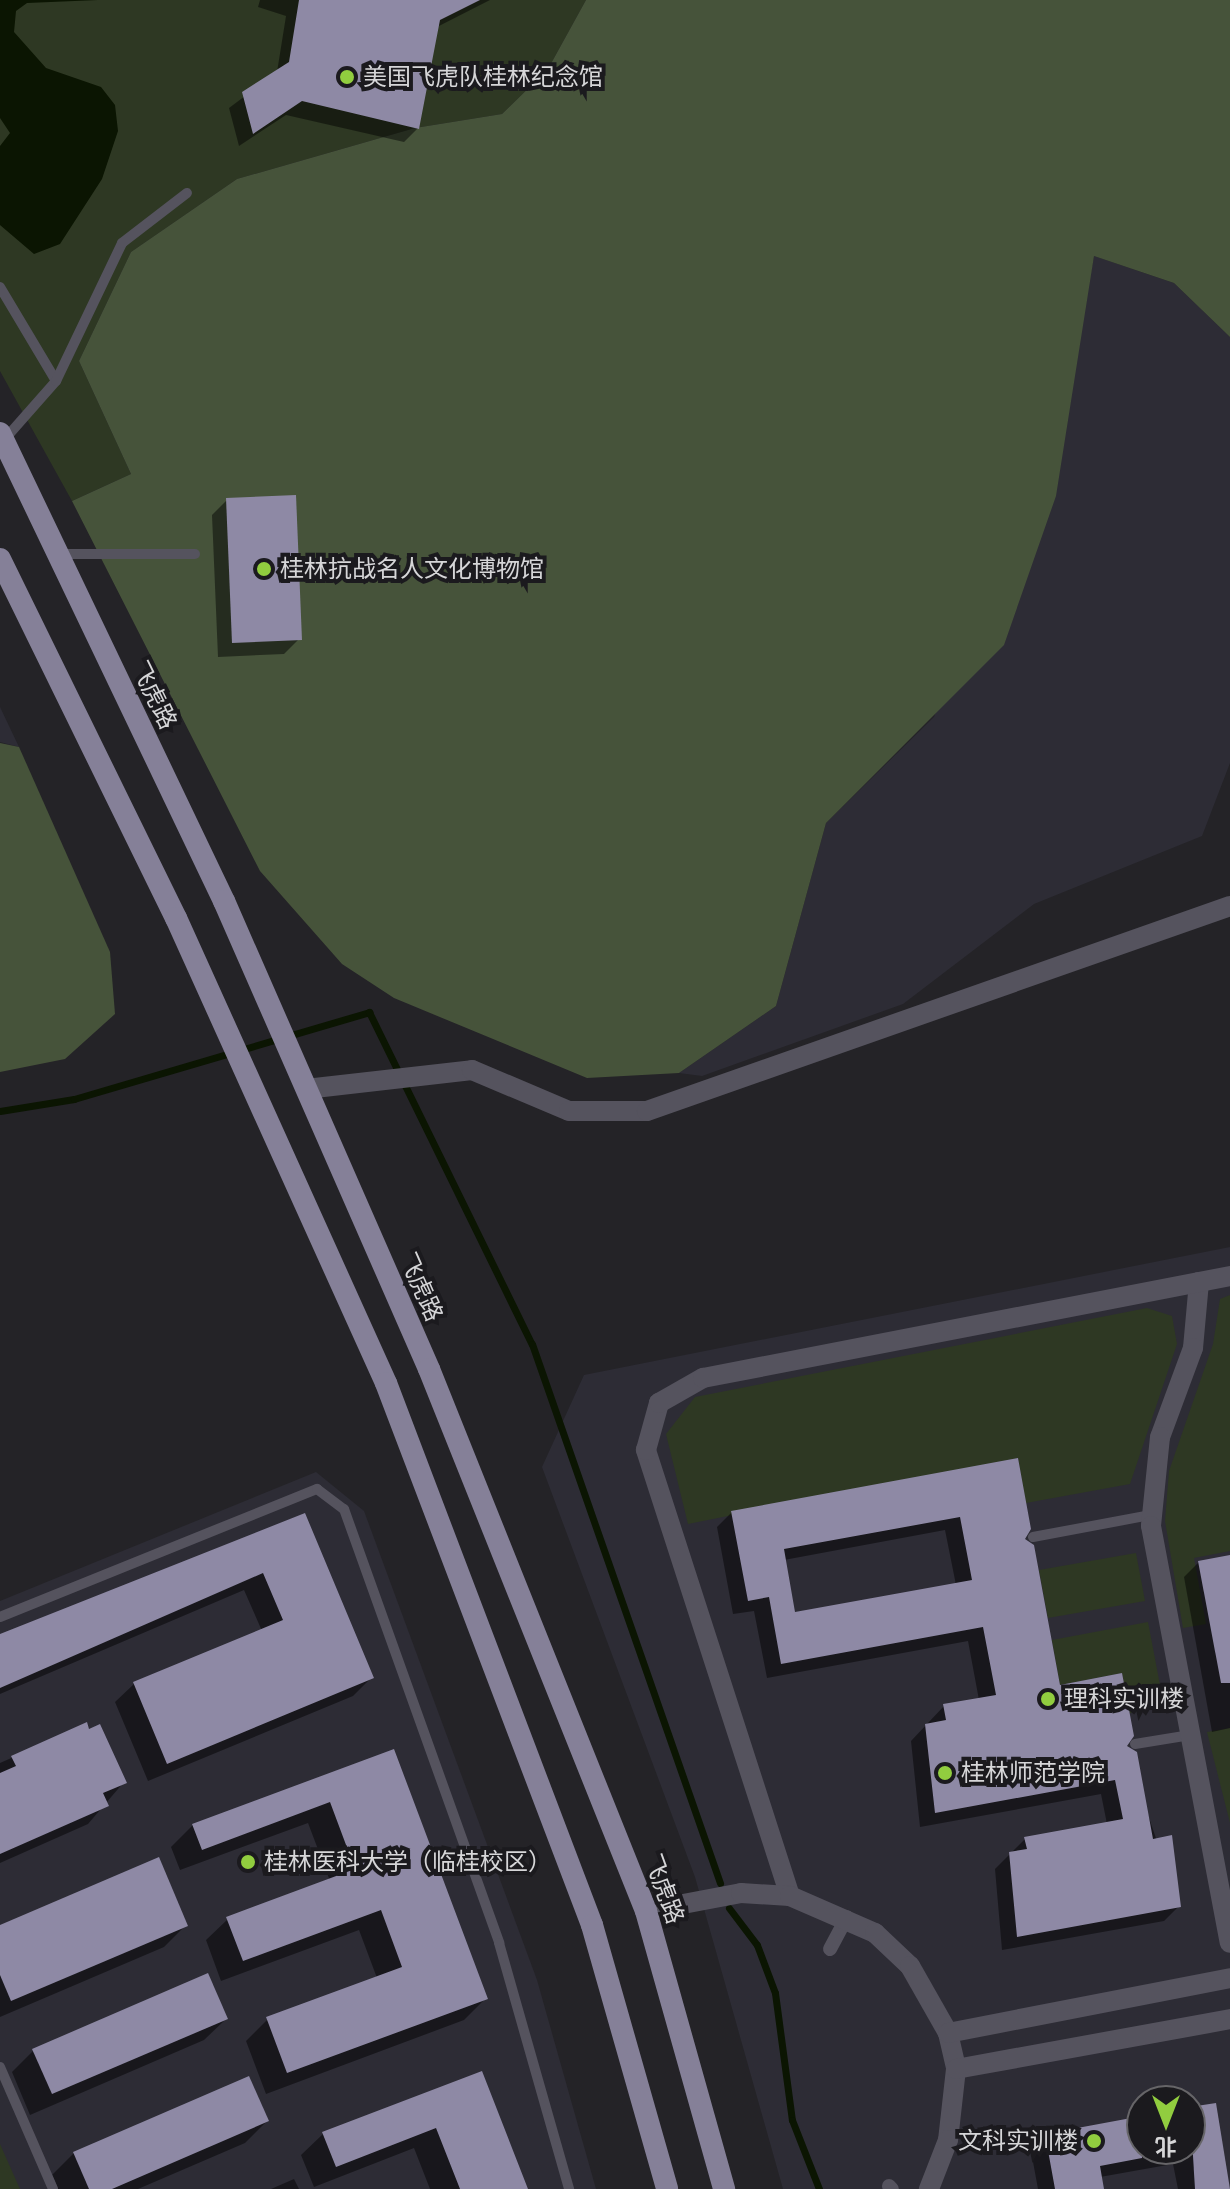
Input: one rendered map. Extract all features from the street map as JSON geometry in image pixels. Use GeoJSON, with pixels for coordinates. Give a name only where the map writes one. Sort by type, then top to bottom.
{"type":"FeatureCollection","features":[{"type":"Feature","properties":{"kind":"main road","name":"飞虎路"},"geometry":{"type":"LineString","coordinates":[[2,437],[284,1037],[429,1369],[646,1911],[724,2189]]}},
{"type":"Feature","properties":{"kind":"main road"},"geometry":{"type":"LineString","coordinates":[[2,569],[234,1048],[386,1383],[575,1881],[667,2189]]}},
{"type":"Feature","properties":{"kind":"street"},"geometry":{"type":"LineString","coordinates":[[306,1089],[472,1070],[569,1111],[647,1111],[1230,906]]}},
{"type":"Feature","properties":{"kind":"street"},"geometry":{"type":"LineString","coordinates":[[790,1896],[646,1450],[659,1403],[703,1378],[1230,1276]]}},
{"type":"Feature","properties":{"kind":"street"},"geometry":{"type":"LineString","coordinates":[[1199,1282],[1193,1348],[1160,1437],[1151,1515],[1230,1943]]}},
{"type":"Feature","properties":{"kind":"street"},"geometry":{"type":"LineString","coordinates":[[646,1911],[741,1893],[790,1896],[847,1917],[910,1966],[948,2033],[956,2069],[948,2140],[929,2189]]}},
{"type":"Feature","properties":{"kind":"street"},"geometry":{"type":"LineString","coordinates":[[830,1949],[847,1917]]}},
{"type":"Feature","properties":{"kind":"street"},"geometry":{"type":"LineString","coordinates":[[948,2033],[1230,1978]]}},
{"type":"Feature","properties":{"kind":"street"},"geometry":{"type":"LineString","coordinates":[[956,2069],[1230,2019]]}},
{"type":"Feature","properties":{"kind":"lane"},"geometry":{"type":"LineString","coordinates":[[2,437],[56,381],[122,243],[187,193]]}},
{"type":"Feature","properties":{"kind":"lane"},"geometry":{"type":"LineString","coordinates":[[0,287],[56,381]]}},
{"type":"Feature","properties":{"kind":"lane"},"geometry":{"type":"LineString","coordinates":[[58,554],[195,554]]}},
{"type":"Feature","properties":{"kind":"lane"},"geometry":{"type":"LineString","coordinates":[[0,1617],[317,1489],[344,1509],[499,1943],[569,2189]]}},
{"type":"Feature","properties":{"kind":"lane"},"geometry":{"type":"LineString","coordinates":[[1033,1537],[1151,1515]]}},
{"type":"Feature","properties":{"kind":"lane"},"geometry":{"type":"LineString","coordinates":[[1135,1744],[1190,1735]]}},
{"type":"Feature","properties":{"kind":"lane"},"geometry":{"type":"LineString","coordinates":[[0,2067],[53,2189]]}},
{"type":"Feature","properties":{"kind":"shaded area"},"geometry":{"type":"Polygon","coordinates":[[[0,0],[586,0],[548,69],[502,114],[415,128],[237,179],[131,252],[79,361],[131,474],[72,501],[0,371],[0,0]]]}},
{"type":"Feature","properties":{"kind":"shaded area"},"geometry":{"type":"Polygon","coordinates":[[[0,0],[98,0],[27,3],[16,11],[14,32],[46,68],[101,87],[115,105],[118,131],[102,179],[60,244],[34,254],[0,225],[0,146],[10,133],[0,118],[0,0]]]}},
{"type":"Feature","properties":{"kind":"shaded area"},"geometry":{"type":"Polygon","coordinates":[[[1094,256],[1174,283],[1230,337],[1230,763],[1202,836],[1034,904],[903,1004],[702,1076],[679,1073],[776,1006],[826,823],[934,717],[1081,324],[1094,256]]]}},
{"type":"Feature","properties":{"kind":"shaded area"},"geometry":{"type":"Polygon","coordinates":[[[0,707],[19,747],[0,742],[0,707]]]}},
{"type":"Feature","properties":{"kind":"shaded area","name":"桂林师范学院"},"geometry":{"type":"Polygon","coordinates":[[[1230,1247],[1230,2189],[783,2189],[695,1877],[542,1467],[584,1375],[1230,1247]]]}},
{"type":"Feature","properties":{"kind":"shaded area"},"geometry":{"type":"Polygon","coordinates":[[[1230,1295],[1230,1551],[1194,1558],[1206,1624],[1183,1628],[1165,1521],[1169,1471],[1213,1344],[1220,1299],[1230,1295]]]}},
{"type":"Feature","properties":{"kind":"shaded area"},"geometry":{"type":"Polygon","coordinates":[[[1147,1308],[1172,1316],[1177,1344],[1130,1484],[1026,1503],[1018,1458],[688,1524],[666,1434],[695,1397],[1147,1308]]]}},
{"type":"Feature","properties":{"kind":"shaded area","name":"桂林医科大学（临桂校区）"},"geometry":{"type":"Polygon","coordinates":[[[316,1472],[364,1511],[537,1980],[596,2189],[0,2189],[0,1601],[316,1472]]]}},
{"type":"Feature","properties":{"kind":"shaded area"},"geometry":{"type":"Polygon","coordinates":[[[1136,1553],[1145,1601],[1048,1618],[1039,1570],[1136,1553]]]}},
{"type":"Feature","properties":{"kind":"shaded area"},"geometry":{"type":"Polygon","coordinates":[[[1148,1622],[1164,1706],[1130,1713],[1122,1673],[1060,1685],[1052,1640],[1148,1622]]]}},
{"type":"Feature","properties":{"kind":"shaded area"},"geometry":{"type":"Polygon","coordinates":[[[1230,1728],[1230,1823],[1207,1732],[1230,1728]]]}},
{"type":"Feature","properties":{"kind":"shaded area"},"geometry":{"type":"Polygon","coordinates":[[[0,2144],[20,2189],[0,2189],[0,2144]]]}},
{"type":"Feature","properties":{"kind":"green space"},"geometry":{"type":"Polygon","coordinates":[[[586,0],[1230,0],[1230,337],[1174,283],[1094,256],[1056,496],[1004,645],[826,823],[776,1006],[679,1073],[587,1078],[394,998],[342,964],[260,871],[72,501],[131,474],[79,361],[131,252],[237,179],[415,128],[502,114],[548,69],[586,0]]]}},
{"type":"Feature","properties":{"kind":"green space"},"geometry":{"type":"Polygon","coordinates":[[[0,743],[19,747],[110,952],[115,1014],[65,1059],[0,1072],[0,743]]]}},
{"type":"Feature","properties":{"kind":"building","name":"美国飞虎队桂林纪念馆"},"geometry":{"type":"Polygon","coordinates":[[[299,0],[480,0],[440,20],[419,129],[302,101],[253,134],[242,92],[289,62],[299,0]]]}},
{"type":"Feature","properties":{"kind":"building","name":"桂林抗战名人文化博物馆"},"geometry":{"type":"Polygon","coordinates":[[[296,495],[302,640],[232,643],[226,498],[296,495]]]}},
{"type":"Feature","properties":{"kind":"building","name":"理科实训楼"},"geometry":{"type":"Polygon","coordinates":[[[1018,1458],[1031,1529],[1025,1539],[1034,1545],[1060,1685],[1122,1673],[1134,1736],[1127,1746],[1137,1752],[1153,1839],[1172,1835],[1181,1907],[1017,1937],[1009,1852],[1027,1849],[1024,1837],[1123,1819],[1115,1780],[935,1813],[925,1724],[946,1720],[943,1704],[996,1695],[983,1627],[781,1664],[769,1597],[748,1601],[731,1511],[1018,1458]],[[960,1517],[784,1549],[795,1612],[972,1580],[960,1517]]]}},
{"type":"Feature","properties":{"kind":"building"},"geometry":{"type":"Polygon","coordinates":[[[305,1513],[374,1678],[167,1764],[133,1682],[283,1620],[263,1573],[0,1688],[0,1634],[305,1513]]]}},
{"type":"Feature","properties":{"kind":"building"},"geometry":{"type":"Polygon","coordinates":[[[1230,1555],[1230,1683],[1221,1683],[1198,1561],[1230,1555]]]}},
{"type":"Feature","properties":{"kind":"building"},"geometry":{"type":"Polygon","coordinates":[[[87,1722],[89,1729],[100,1724],[127,1783],[103,1793],[109,1806],[0,1854],[0,1773],[16,1766],[11,1756],[87,1722]]]}},
{"type":"Feature","properties":{"kind":"building"},"geometry":{"type":"Polygon","coordinates":[[[394,1749],[488,1999],[287,2073],[266,2017],[402,1967],[381,1910],[243,1961],[226,1917],[355,1869],[330,1802],[202,1850],[192,1824],[394,1749]]]}},
{"type":"Feature","properties":{"kind":"building"},"geometry":{"type":"Polygon","coordinates":[[[159,1857],[188,1926],[11,2001],[0,1975],[0,1925],[159,1857]]]}},
{"type":"Feature","properties":{"kind":"building"},"geometry":{"type":"Polygon","coordinates":[[[208,1973],[228,2019],[52,2094],[32,2049],[208,1973]]]}},
{"type":"Feature","properties":{"kind":"building"},"geometry":{"type":"Polygon","coordinates":[[[482,2071],[528,2189],[460,2189],[436,2128],[336,2167],[322,2132],[482,2071]]]}},
{"type":"Feature","properties":{"kind":"building"},"geometry":{"type":"Polygon","coordinates":[[[249,2076],[269,2121],[112,2189],[89,2189],[73,2152],[249,2076]]]}},
{"type":"Feature","properties":{"kind":"building"},"geometry":{"type":"Polygon","coordinates":[[[1216,2103],[1230,2189],[1195,2189],[1194,2165],[1206,2165],[1206,2105],[1216,2103]]]}},
{"type":"Feature","properties":{"kind":"building"},"geometry":{"type":"Polygon","coordinates":[[[1126,2119],[1126,2161],[1100,2166],[1104,2189],[1055,2189],[1045,2134],[1126,2119]]]}},
{"type":"Feature","properties":{"kind":"waterway"},"geometry":{"type":"LineString","coordinates":[[0,1111],[74,1099],[369,1012],[532,1344],[720,1883]]}},
{"type":"Feature","properties":{"kind":"waterway"},"geometry":{"type":"LineString","coordinates":[[729,1908],[757,1945],[775,1993],[792,2120],[819,2189]]}},
{"type":"Feature","properties":{"kind":"place","name":"美国飞虎队桂林纪念馆"},"geometry":{"type":"Point","coordinates":[347,77]}},
{"type":"Feature","properties":{"kind":"place","name":"桂林抗战名人文化博物馆"},"geometry":{"type":"Point","coordinates":[264,569]}},
{"type":"Feature","properties":{"kind":"place","name":"理科实训楼"},"geometry":{"type":"Point","coordinates":[1048,1699]}},
{"type":"Feature","properties":{"kind":"place","name":"桂林师范学院"},"geometry":{"type":"Point","coordinates":[945,1773]}},
{"type":"Feature","properties":{"kind":"place","name":"桂林医科大学（临桂校区）"},"geometry":{"type":"Point","coordinates":[248,1862]}},
{"type":"Feature","properties":{"kind":"place","name":"文科实训楼"},"geometry":{"type":"Point","coordinates":[1094,2141]}}]}
